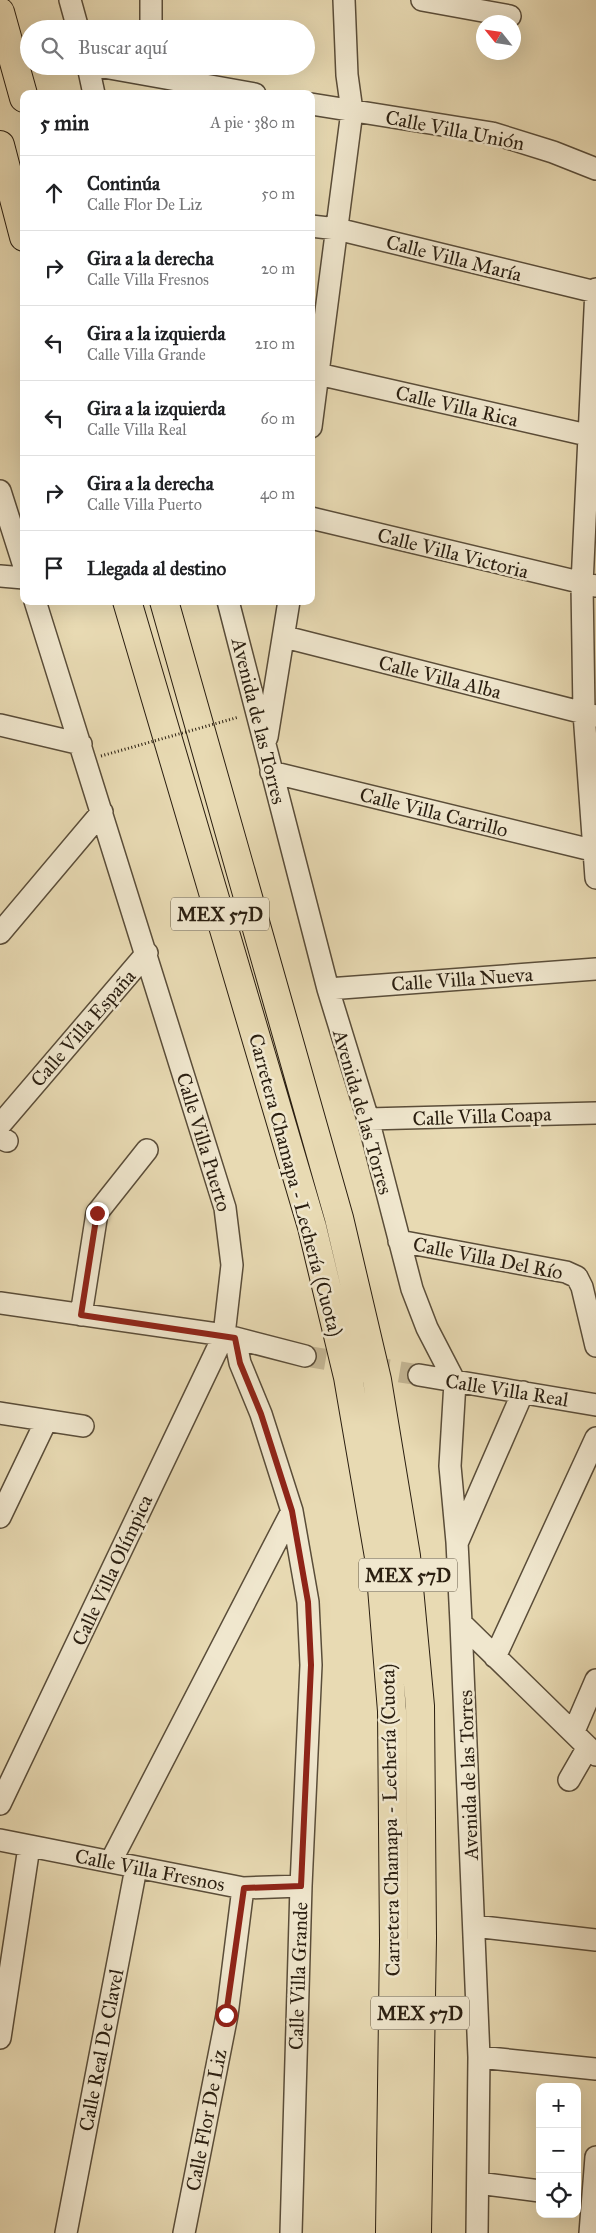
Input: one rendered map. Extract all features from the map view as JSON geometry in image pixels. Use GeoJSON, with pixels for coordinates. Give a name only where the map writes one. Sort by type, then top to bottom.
{"type":"FeatureCollection","features":[{"type":"Feature","properties":{"kind":"highway"},"geometry":{"type":"LineString","coordinates":[[0,12],[22,90]]}},
{"type":"Feature","properties":{"kind":"highway"},"geometry":{"type":"LineString","coordinates":[[0,145],[20,222]]}},
{"type":"Feature","properties":{"kind":"highway","name":"Carretera Chamapa - Lechería (Cuota)"},"geometry":{"type":"LineString","coordinates":[[128,605],[312,1227],[348,1377],[380,1563],[392,1711],[394,1952],[390,2233]]}},
{"type":"Feature","properties":{"kind":"highway","name":"Carretera Chamapa - Lechería (Cuota)"},"geometry":{"type":"LineString","coordinates":[[165,605],[339,1218],[377,1380],[406,1556],[420,1706],[422,1938],[417,2233]]}},
{"type":"Feature","properties":{"kind":"street"},"geometry":{"type":"LineString","coordinates":[[70,0],[76,20]]}},
{"type":"Feature","properties":{"kind":"street"},"geometry":{"type":"LineString","coordinates":[[151,0],[151,20]]}},
{"type":"Feature","properties":{"kind":"street"},"geometry":{"type":"LineString","coordinates":[[315,397],[352,111],[347,75],[344,0]]}},
{"type":"Feature","properties":{"kind":"street"},"geometry":{"type":"LineString","coordinates":[[422,0],[504,15]]}},
{"type":"Feature","properties":{"kind":"street"},"geometry":{"type":"LineString","coordinates":[[90,75],[93,90]]}},
{"type":"Feature","properties":{"kind":"street"},"geometry":{"type":"LineString","coordinates":[[170,75],[237,90]]}},
{"type":"Feature","properties":{"kind":"street","name":"Calle Villa Unión"},"geometry":{"type":"LineString","coordinates":[[315,105],[492,133],[553,152],[596,169]]}},
{"type":"Feature","properties":{"kind":"street","name":"Calle Villa María"},"geometry":{"type":"LineString","coordinates":[[315,226],[336,229],[596,291]]}},
{"type":"Feature","properties":{"kind":"street"},"geometry":{"type":"LineString","coordinates":[[596,291],[589,585],[590,714],[596,878]]}},
{"type":"Feature","properties":{"kind":"street","name":"Calle Villa Rica"},"geometry":{"type":"LineString","coordinates":[[318,374],[593,437]]}},
{"type":"Feature","properties":{"kind":"street"},"geometry":{"type":"LineString","coordinates":[[0,491],[20,554]]}},
{"type":"Feature","properties":{"kind":"street","name":"Calle Villa Victoria"},"geometry":{"type":"LineString","coordinates":[[315,519],[589,585]]}},
{"type":"Feature","properties":{"kind":"street"},"geometry":{"type":"LineString","coordinates":[[0,576],[20,578]]}},
{"type":"Feature","properties":{"kind":"street","name":"Calle Villa Puerto"},"geometry":{"type":"LineString","coordinates":[[36,605],[147,953],[225,1208],[232,1265],[229,1336]]}},
{"type":"Feature","properties":{"kind":"street","name":"Avenida de las Torres"},"geometry":{"type":"LineString","coordinates":[[229,605],[328,990],[368,1119],[398,1241],[412,1289],[427,1328],[455,1382],[450,1466],[457,1542],[479,2057],[477,2233]]}},
{"type":"Feature","properties":{"kind":"street"},"geometry":{"type":"LineString","coordinates":[[266,747],[288,605]]}},
{"type":"Feature","properties":{"kind":"street","name":"Calle Villa Alba"},"geometry":{"type":"LineString","coordinates":[[284,637],[590,714]]}},
{"type":"Feature","properties":{"kind":"street"},"geometry":{"type":"LineString","coordinates":[[1,727],[81,744]]}},
{"type":"Feature","properties":{"kind":"street","name":"Calle Villa Carrillo"},"geometry":{"type":"LineString","coordinates":[[271,772],[594,851]]}},
{"type":"Feature","properties":{"kind":"street"},"geometry":{"type":"LineString","coordinates":[[0,933],[102,812]]}},
{"type":"Feature","properties":{"kind":"street","name":"Calle Villa España"},"geometry":{"type":"LineString","coordinates":[[2,1135],[147,953]]}},
{"type":"Feature","properties":{"kind":"street","name":"Calle Villa Nueva"},"geometry":{"type":"LineString","coordinates":[[328,990],[596,969]]}},
{"type":"Feature","properties":{"kind":"street","name":"Calle Villa Coapa"},"geometry":{"type":"LineString","coordinates":[[368,1119],[596,1113]]}},
{"type":"Feature","properties":{"kind":"street"},"geometry":{"type":"LineString","coordinates":[[81,1315],[97,1213],[147,1150]]}},
{"type":"Feature","properties":{"kind":"street","name":"Calle Villa Del Río"},"geometry":{"type":"LineString","coordinates":[[398,1241],[566,1272],[578,1277],[596,1346]]}},
{"type":"Feature","properties":{"kind":"street"},"geometry":{"type":"LineString","coordinates":[[0,1303],[229,1336],[305,1356]]}},
{"type":"Feature","properties":{"kind":"street","name":"Calle Villa Grande"},"geometry":{"type":"LineString","coordinates":[[229,1336],[261,1414],[292,1511],[308,1602],[311,1665],[301,1886],[290,2233]]}},
{"type":"Feature","properties":{"kind":"street","name":"Calle Villa Olímpica"},"geometry":{"type":"LineString","coordinates":[[0,1804],[229,1336]]}},
{"type":"Feature","properties":{"kind":"street","name":"Calle Villa Real"},"geometry":{"type":"LineString","coordinates":[[419,1375],[596,1405]]}},
{"type":"Feature","properties":{"kind":"street"},"geometry":{"type":"LineString","coordinates":[[457,1542],[523,1392]]}},
{"type":"Feature","properties":{"kind":"street"},"geometry":{"type":"LineString","coordinates":[[0,1413],[83,1426]]}},
{"type":"Feature","properties":{"kind":"street"},"geometry":{"type":"LineString","coordinates":[[0,1517],[46,1421]]}},
{"type":"Feature","properties":{"kind":"street"},"geometry":{"type":"LineString","coordinates":[[495,1657],[596,1438]]}},
{"type":"Feature","properties":{"kind":"street"},"geometry":{"type":"LineString","coordinates":[[111,1861],[292,1511]]}},
{"type":"Feature","properties":{"kind":"street"},"geometry":{"type":"LineString","coordinates":[[461,1624],[574,1731],[592,1751],[569,1780]]}},
{"type":"Feature","properties":{"kind":"street"},"geometry":{"type":"LineString","coordinates":[[574,1731],[596,1680]]}},
{"type":"Feature","properties":{"kind":"street","name":"Calle Villa Fresnos"},"geometry":{"type":"LineString","coordinates":[[0,1840],[244,1888],[301,1886]]}},
{"type":"Feature","properties":{"kind":"street"},"geometry":{"type":"LineString","coordinates":[[0,2038],[29,1847]]}},
{"type":"Feature","properties":{"kind":"street","name":"Calle Real De Clavel"},"geometry":{"type":"LineString","coordinates":[[66,2233],[136,1868]]}},
{"type":"Feature","properties":{"kind":"street","name":"Calle Flor De Liz"},"geometry":{"type":"LineString","coordinates":[[184,2233],[226,2015],[244,1888]]}},
{"type":"Feature","properties":{"kind":"street"},"geometry":{"type":"LineString","coordinates":[[474,1926],[596,1940]]}},
{"type":"Feature","properties":{"kind":"street"},"geometry":{"type":"LineString","coordinates":[[479,2057],[596,2069]]}},
{"type":"Feature","properties":{"kind":"street"},"geometry":{"type":"LineString","coordinates":[[590,2233],[589,2197],[596,2157]]}},
{"type":"Feature","properties":{"kind":"street"},"geometry":{"type":"LineString","coordinates":[[478,2184],[536,2191]]}},
{"type":"Feature","properties":{"kind":"path"},"geometry":{"type":"LineString","coordinates":[[101,756],[239,717]]}},
{"type":"Feature","properties":{"kind":"tunnel"},"geometry":{"type":"LineString","coordinates":[[305,1356],[419,1375]]}},
{"type":"Feature","properties":{"kind":"route"},"geometry":{"type":"LineString","coordinates":[[97,1213],[81,1315],[235,1338],[240,1363],[261,1414],[292,1511],[308,1602],[311,1665],[301,1886],[244,1888],[226,2015]]}}]}
